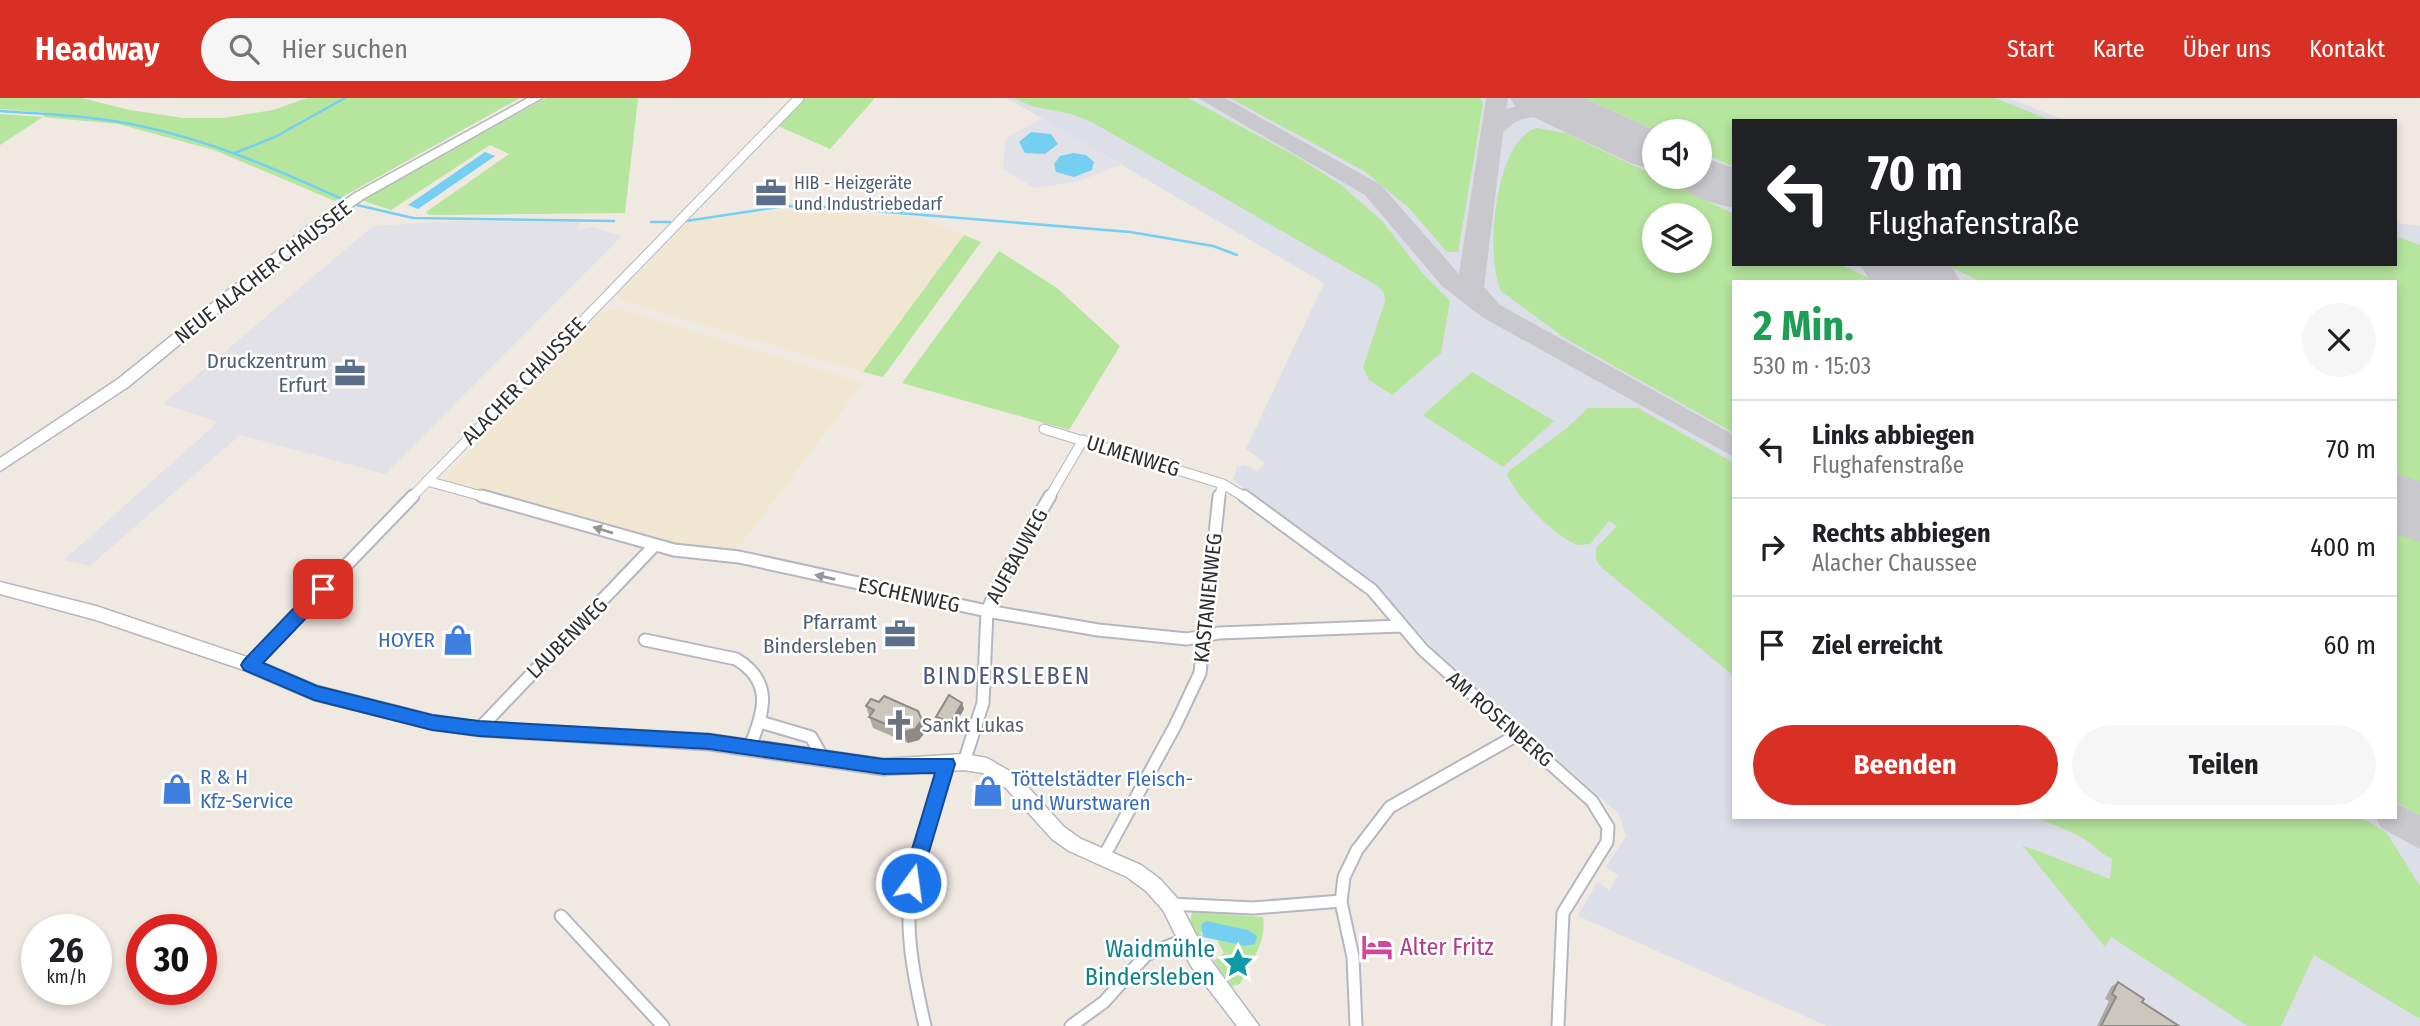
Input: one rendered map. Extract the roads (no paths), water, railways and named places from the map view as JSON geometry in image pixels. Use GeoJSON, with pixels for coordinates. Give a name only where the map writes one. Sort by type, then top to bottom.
{"type":"FeatureCollection","features":[{"type":"Feature","properties":{"kind":"street","name":"NEUE ALACHER CHAUSSEE"},"geometry":{"type":"LineString","coordinates":[[0,465],[123,383],[312,229],[351,202],[403,169],[536,98]]}},
{"type":"Feature","properties":{"kind":"street","name":"ALACHER CHAUSSEE"},"geometry":{"type":"LineString","coordinates":[[250,665],[799,98]]}},
{"type":"Feature","properties":{"kind":"street","name":"ULMENWEG"},"geometry":{"type":"LineString","coordinates":[[1044,429],[1223,484]]}},
{"type":"Feature","properties":{"kind":"street","name":"AUFBAUWEG"},"geometry":{"type":"LineString","coordinates":[[925,1026],[910,946],[908,898],[914,867],[955,763],[983,703],[987,611],[1000,582],[1083,440]]}},
{"type":"Feature","properties":{"kind":"street","name":"ESCHENWEG"},"geometry":{"type":"LineString","coordinates":[[427,481],[654,546],[695,554],[738,556],[987,611],[1098,630],[1164,638],[1205,638],[1219,633],[1400,626]]}},
{"type":"Feature","properties":{"kind":"street","name":"AM ROSENBERG"},"geometry":{"type":"LineString","coordinates":[[1223,484],[1372,590],[1395,613],[1400,626],[1423,650],[1592,801],[1607,824],[1607,842],[1563,913],[1558,1026]]}},
{"type":"Feature","properties":{"kind":"street","name":"KASTANIENWEG"},"geometry":{"type":"LineString","coordinates":[[1102,858],[1200,673],[1219,494],[1223,484]]}},
{"type":"Feature","properties":{"kind":"street","name":"LAUBENWEG"},"geometry":{"type":"LineString","coordinates":[[479,729],[654,546]]}},
{"type":"Feature","properties":{"kind":"street"},"geometry":{"type":"LineString","coordinates":[[0,588],[96,613],[250,665],[325,696],[399,716],[479,729],[750,746],[883,766],[978,763],[996,770],[1032,802],[1058,833],[1074,845],[1134,871],[1153,885],[1170,904],[1186,939],[1249,1026]]}},
{"type":"Feature","properties":{"kind":"street"},"geometry":{"type":"LineString","coordinates":[[645,640],[736,659],[750,665],[761,683],[760,722],[750,746]]}},
{"type":"Feature","properties":{"kind":"street"},"geometry":{"type":"LineString","coordinates":[[760,722],[811,737],[823,758]]}},
{"type":"Feature","properties":{"kind":"street"},"geometry":{"type":"LineString","coordinates":[[1356,1026],[1353,963],[1341,901],[1343,884],[1372,823],[1390,807],[1519,734]]}},
{"type":"Feature","properties":{"kind":"street"},"geometry":{"type":"LineString","coordinates":[[1170,904],[1185,902],[1254,908],[1303,901],[1341,901]]}},
{"type":"Feature","properties":{"kind":"street"},"geometry":{"type":"LineString","coordinates":[[561,916],[663,1026]]}},
{"type":"Feature","properties":{"kind":"street"},"geometry":{"type":"LineString","coordinates":[[1071,1026],[1104,1002],[1146,955],[1186,939]]}},
{"type":"Feature","properties":{"kind":"water"},"geometry":{"type":"Polygon","coordinates":[[[1031,132],[1051,134],[1058,144],[1045,154],[1025,153],[1019,142],[1031,132]]]}},
{"type":"Feature","properties":{"kind":"water"},"geometry":{"type":"Polygon","coordinates":[[[485,152],[495,156],[418,209],[408,205],[485,152]]]}},
{"type":"Feature","properties":{"kind":"water"},"geometry":{"type":"Polygon","coordinates":[[[1073,153],[1086,155],[1094,162],[1092,170],[1074,177],[1056,172],[1054,164],[1060,156],[1073,153]]]}},
{"type":"Feature","properties":{"kind":"water"},"geometry":{"type":"Polygon","coordinates":[[[1206,921],[1248,930],[1257,936],[1255,944],[1245,946],[1203,937],[1201,925],[1206,921]]]}},
{"type":"Feature","properties":{"kind":"waterway"},"geometry":{"type":"LineString","coordinates":[[235,153],[275,137],[345,98]]}},
{"type":"Feature","properties":{"kind":"waterway"},"geometry":{"type":"LineString","coordinates":[[0,111],[91,118],[171,133],[245,158],[342,199]]}},
{"type":"Feature","properties":{"kind":"waterway"},"geometry":{"type":"LineString","coordinates":[[357,205],[413,218],[614,221]]}},
{"type":"Feature","properties":{"kind":"waterway"},"geometry":{"type":"LineString","coordinates":[[686,221],[786,206],[826,207],[1130,232],[1213,246],[1237,255]]}},
{"type":"Feature","properties":{"kind":"waterway"},"geometry":{"type":"LineString","coordinates":[[651,222],[670,222]]}},
{"type":"Feature","properties":{"kind":"place","name":"HIB - Heizgeräte und Industriebedarf"},"geometry":{"type":"Point","coordinates":[771,193]}},
{"type":"Feature","properties":{"kind":"place","name":"Druckzentrum Erfurt"},"geometry":{"type":"Point","coordinates":[350,373]}},
{"type":"Feature","properties":{"kind":"place","name":"Pfarramt Bindersleben"},"geometry":{"type":"Point","coordinates":[900,634]}},
{"type":"Feature","properties":{"kind":"place","name":"HOYER"},"geometry":{"type":"Point","coordinates":[458,640]}},
{"type":"Feature","properties":{"kind":"place","name":"Sankt Lukas"},"geometry":{"type":"Point","coordinates":[899,725]}},
{"type":"Feature","properties":{"kind":"place","name":"R & H Kfz-Service"},"geometry":{"type":"Point","coordinates":[177,789]}},
{"type":"Feature","properties":{"kind":"place","name":"Töttelstädter Fleisch- und Wurstwaren"},"geometry":{"type":"Point","coordinates":[988,791]}},
{"type":"Feature","properties":{"kind":"place","name":"Alter Fritz"},"geometry":{"type":"Point","coordinates":[1377,947]}},
{"type":"Feature","properties":{"kind":"place","name":"Waidmühle Bindersleben"},"geometry":{"type":"Point","coordinates":[1238,963]}},
{"type":"Feature","properties":{"kind":"district","name":"BINDERSLEBEN"},"geometry":{"type":"Point","coordinates":[1007,676]}}]}
